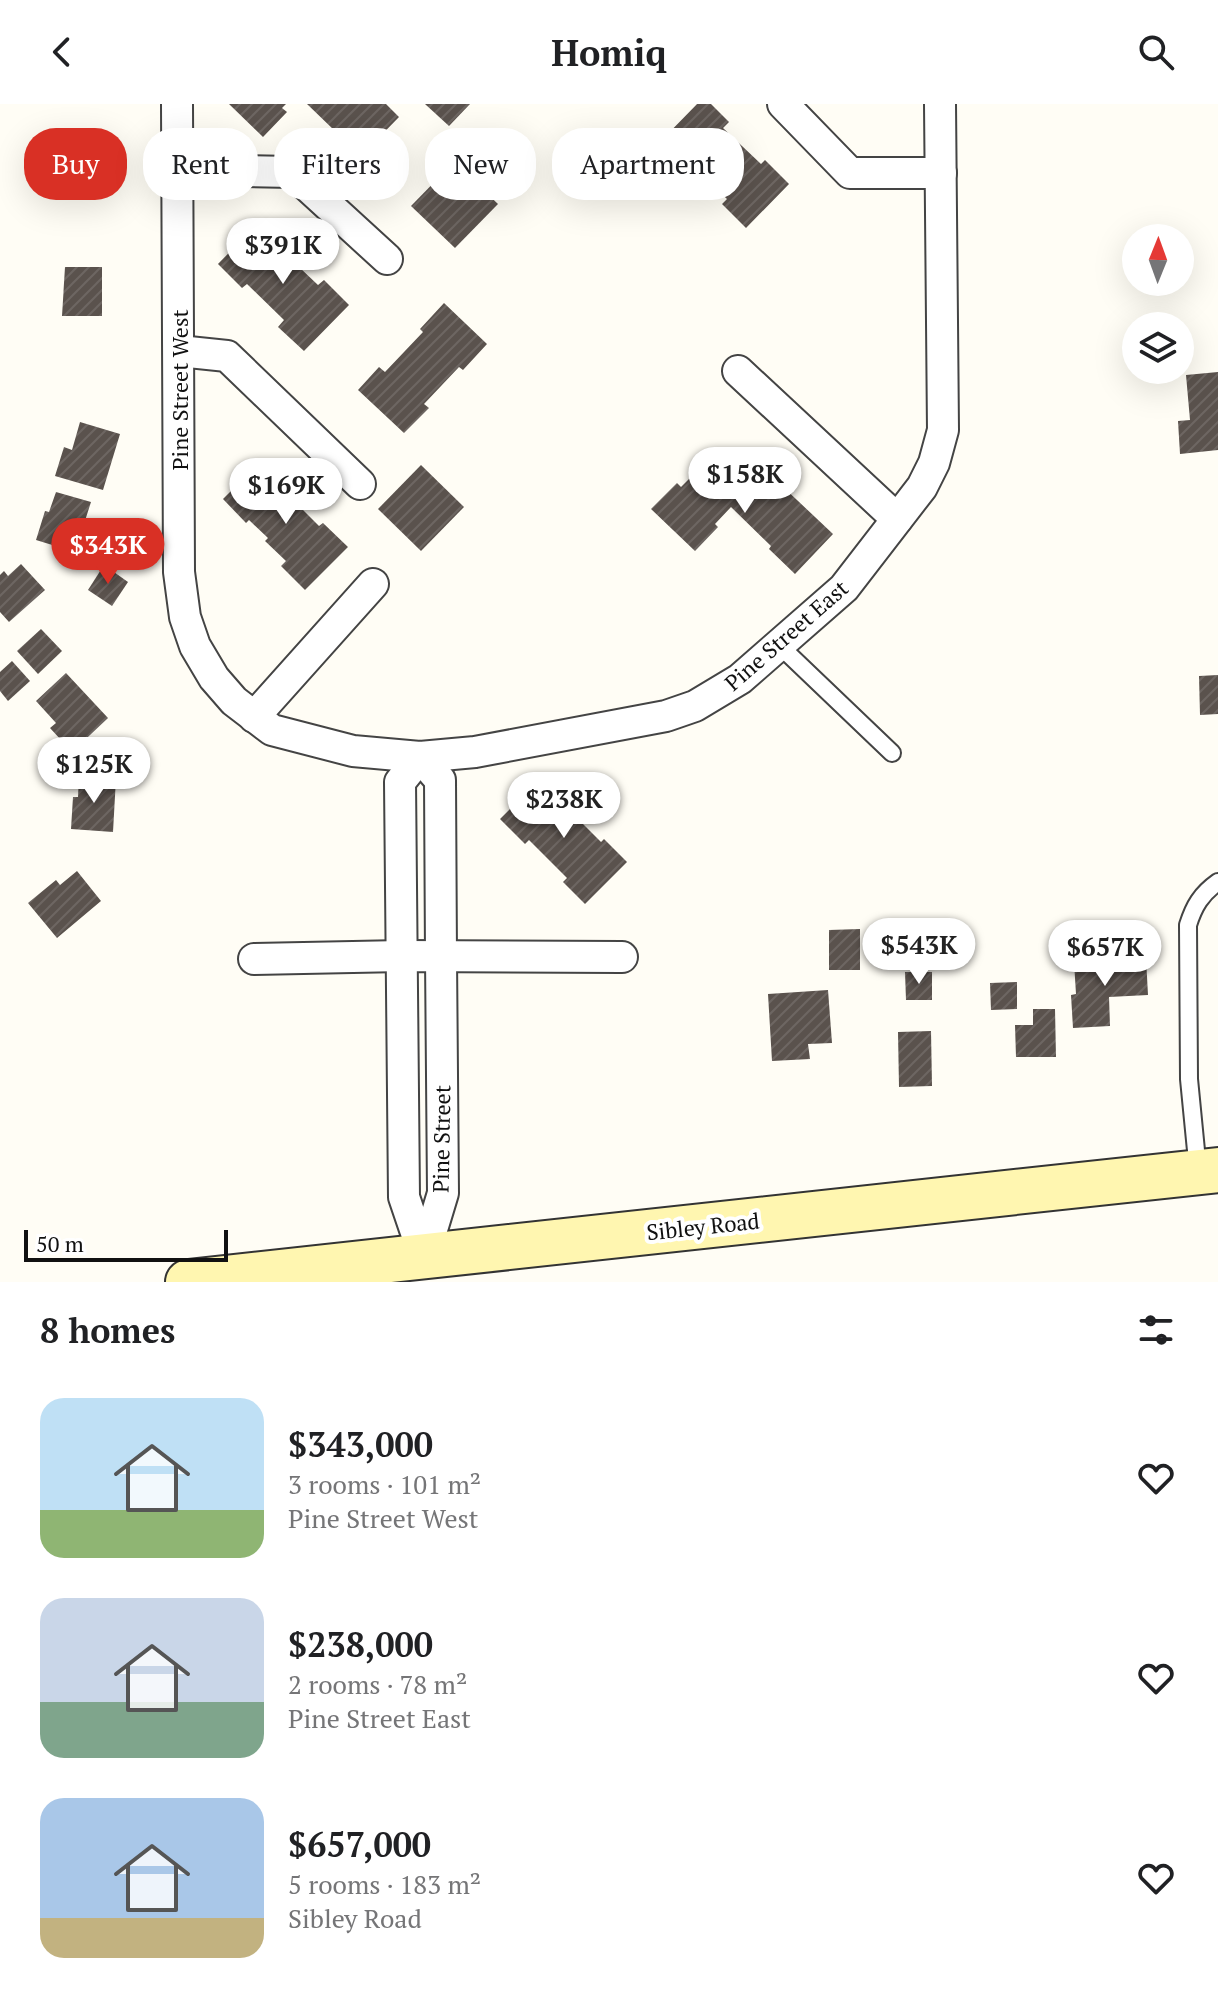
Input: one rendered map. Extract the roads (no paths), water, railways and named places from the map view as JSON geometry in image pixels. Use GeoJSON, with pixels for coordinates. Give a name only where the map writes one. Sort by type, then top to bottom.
{"type":"FeatureCollection","features":[{"type":"Feature","properties":{"kind":"main road","name":"Sibley Road"},"geometry":{"type":"LineString","coordinates":[[206,1281],[1208,1172]]}},
{"type":"Feature","properties":{"kind":"street","name":"Pine Street West"},"geometry":{"type":"LineString","coordinates":[[177,104],[177,128]]}},
{"type":"Feature","properties":{"kind":"street"},"geometry":{"type":"LineString","coordinates":[[783,104],[850,173],[941,173]]}},
{"type":"Feature","properties":{"kind":"street","name":"Pine Street East"},"geometry":{"type":"LineString","coordinates":[[420,757],[475,752],[666,716],[695,706],[722,692],[844,588],[922,487],[934,463],[943,430],[940,104]]}},
{"type":"Feature","properties":{"kind":"street"},"geometry":{"type":"LineString","coordinates":[[258,171],[292,172],[387,259]]}},
{"type":"Feature","properties":{"kind":"street","name":"Pine Street West"},"geometry":{"type":"LineString","coordinates":[[178,200],[179,572],[185,617],[195,646],[214,678],[234,701],[272,730],[353,751],[420,757]]}},
{"type":"Feature","properties":{"kind":"street"},"geometry":{"type":"LineString","coordinates":[[179,351],[227,356],[360,484]]}},
{"type":"Feature","properties":{"kind":"street"},"geometry":{"type":"LineString","coordinates":[[738,371],[897,519]]}},
{"type":"Feature","properties":{"kind":"street"},"geometry":{"type":"LineString","coordinates":[[254,717],[373,584]]}},
{"type":"Feature","properties":{"kind":"street","name":"Pine Street"},"geometry":{"type":"LineString","coordinates":[[420,757],[440,780],[443,1193],[424,1256],[404,1197],[400,782],[420,757]]}},
{"type":"Feature","properties":{"kind":"street"},"geometry":{"type":"LineString","coordinates":[[401,889],[440,890]]}},
{"type":"Feature","properties":{"kind":"street"},"geometry":{"type":"LineString","coordinates":[[254,959],[622,957]]}},
{"type":"Feature","properties":{"kind":"lane"},"geometry":{"type":"LineString","coordinates":[[779,645],[892,753]]}},
{"type":"Feature","properties":{"kind":"lane"},"geometry":{"type":"LineString","coordinates":[[1208,1172],[1189,1079],[1186,957],[1188,925],[1194,907],[1205,891],[1218,882]]}}]}
